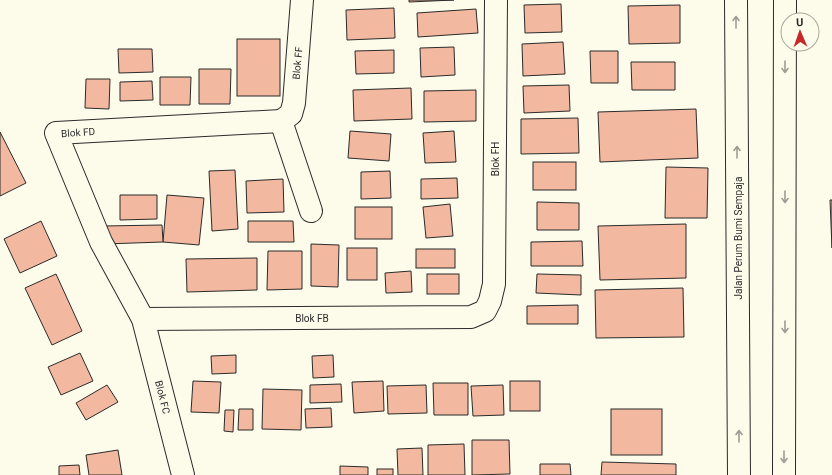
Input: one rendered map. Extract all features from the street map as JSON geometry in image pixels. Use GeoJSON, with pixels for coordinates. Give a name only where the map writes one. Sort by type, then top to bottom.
{"type":"FeatureCollection","features":[{"type":"Feature","properties":{"kind":"street","name":"Blok FF"},"geometry":{"type":"LineString","coordinates":[[281,121],[291,114],[294,103],[302,0]]}},
{"type":"Feature","properties":{"kind":"street","name":"Blok FH"},"geometry":{"type":"LineString","coordinates":[[480,313],[485,311],[490,301],[494,284],[496,0]]}},
{"type":"Feature","properties":{"kind":"street","name":"Jalan Perum Bumi Sempaja"},"geometry":{"type":"LineString","coordinates":[[736,0],[739,475]]}},
{"type":"Feature","properties":{"kind":"street"},"geometry":{"type":"LineString","coordinates":[[784,475],[785,0]]}},
{"type":"Feature","properties":{"kind":"street"},"geometry":{"type":"LineString","coordinates":[[281,121],[311,211]]}},
{"type":"Feature","properties":{"kind":"street","name":"Blok FD"},"geometry":{"type":"LineString","coordinates":[[143,319],[101,242],[56,133],[281,121]]}},
{"type":"Feature","properties":{"kind":"street","name":"Blok FB"},"geometry":{"type":"LineString","coordinates":[[143,319],[471,317],[480,313]]}},
{"type":"Feature","properties":{"kind":"street","name":"Blok FC"},"geometry":{"type":"LineString","coordinates":[[143,319],[183,475]]}},
{"type":"Feature","properties":{"kind":"building"},"geometry":{"type":"Polygon","coordinates":[[[409,0],[454,0],[409,2],[409,0]]]}},
{"type":"Feature","properties":{"kind":"building"},"geometry":{"type":"Polygon","coordinates":[[[561,4],[562,32],[525,33],[524,5],[561,4]]]}},
{"type":"Feature","properties":{"kind":"building"},"geometry":{"type":"Polygon","coordinates":[[[680,5],[680,43],[629,44],[628,6],[680,5]]]}},
{"type":"Feature","properties":{"kind":"building"},"geometry":{"type":"Polygon","coordinates":[[[394,8],[395,38],[347,40],[346,10],[394,8]]]}},
{"type":"Feature","properties":{"kind":"building"},"geometry":{"type":"Polygon","coordinates":[[[476,9],[478,33],[418,37],[417,13],[476,9]]]}},
{"type":"Feature","properties":{"kind":"building"},"geometry":{"type":"Polygon","coordinates":[[[237,39],[280,39],[280,96],[237,96],[237,39]]]}},
{"type":"Feature","properties":{"kind":"building"},"geometry":{"type":"Polygon","coordinates":[[[563,42],[565,74],[523,76],[522,44],[563,42]]]}},
{"type":"Feature","properties":{"kind":"building"},"geometry":{"type":"Polygon","coordinates":[[[454,47],[455,75],[421,77],[420,48],[454,47]]]}},
{"type":"Feature","properties":{"kind":"building"},"geometry":{"type":"Polygon","coordinates":[[[118,49],[152,49],[153,72],[119,73],[118,49]]]}},
{"type":"Feature","properties":{"kind":"building"},"geometry":{"type":"Polygon","coordinates":[[[394,50],[394,73],[356,74],[355,51],[394,50]]]}},
{"type":"Feature","properties":{"kind":"building"},"geometry":{"type":"Polygon","coordinates":[[[590,51],[618,51],[618,83],[591,83],[590,51]]]}},
{"type":"Feature","properties":{"kind":"building"},"geometry":{"type":"Polygon","coordinates":[[[631,62],[675,62],[675,90],[632,90],[631,62]]]}},
{"type":"Feature","properties":{"kind":"building"},"geometry":{"type":"Polygon","coordinates":[[[199,69],[231,69],[230,104],[199,104],[199,69]]]}},
{"type":"Feature","properties":{"kind":"building"},"geometry":{"type":"Polygon","coordinates":[[[160,77],[191,77],[190,105],[160,105],[160,77]]]}},
{"type":"Feature","properties":{"kind":"building"},"geometry":{"type":"Polygon","coordinates":[[[86,79],[110,79],[109,109],[85,108],[86,79]]]}},
{"type":"Feature","properties":{"kind":"building"},"geometry":{"type":"Polygon","coordinates":[[[152,81],[153,100],[120,101],[120,82],[152,81]]]}},
{"type":"Feature","properties":{"kind":"building"},"geometry":{"type":"Polygon","coordinates":[[[569,85],[570,111],[524,113],[523,86],[569,85]]]}},
{"type":"Feature","properties":{"kind":"building"},"geometry":{"type":"Polygon","coordinates":[[[411,88],[412,119],[354,121],[353,90],[411,88]]]}},
{"type":"Feature","properties":{"kind":"building"},"geometry":{"type":"Polygon","coordinates":[[[476,90],[476,121],[424,122],[424,91],[476,90]]]}},
{"type":"Feature","properties":{"kind":"building"},"geometry":{"type":"Polygon","coordinates":[[[696,109],[698,158],[600,162],[598,112],[696,109]]]}},
{"type":"Feature","properties":{"kind":"building"},"geometry":{"type":"Polygon","coordinates":[[[578,118],[579,153],[521,154],[521,119],[578,118]]]}},
{"type":"Feature","properties":{"kind":"building"},"geometry":{"type":"Polygon","coordinates":[[[350,131],[391,134],[389,161],[348,158],[350,131]]]}},
{"type":"Feature","properties":{"kind":"building"},"geometry":{"type":"Polygon","coordinates":[[[454,131],[456,162],[425,163],[423,133],[454,131]]]}},
{"type":"Feature","properties":{"kind":"building"},"geometry":{"type":"Polygon","coordinates":[[[0,132],[26,183],[0,196],[0,132]]]}},
{"type":"Feature","properties":{"kind":"building"},"geometry":{"type":"Polygon","coordinates":[[[533,162],[576,162],[576,190],[533,190],[533,162]]]}},
{"type":"Feature","properties":{"kind":"building"},"geometry":{"type":"Polygon","coordinates":[[[666,167],[708,168],[707,218],[665,218],[666,167]]]}},
{"type":"Feature","properties":{"kind":"building"},"geometry":{"type":"Polygon","coordinates":[[[235,170],[238,229],[212,231],[209,171],[235,170]]]}},
{"type":"Feature","properties":{"kind":"building"},"geometry":{"type":"Polygon","coordinates":[[[390,171],[391,198],[361,199],[361,172],[390,171]]]}},
{"type":"Feature","properties":{"kind":"building"},"geometry":{"type":"Polygon","coordinates":[[[457,178],[458,198],[421,199],[421,179],[457,178]]]}},
{"type":"Feature","properties":{"kind":"building"},"geometry":{"type":"Polygon","coordinates":[[[283,179],[284,212],[247,213],[246,181],[283,179]]]}},
{"type":"Feature","properties":{"kind":"building"},"geometry":{"type":"Polygon","coordinates":[[[120,195],[157,195],[157,219],[120,220],[120,195]]]}},
{"type":"Feature","properties":{"kind":"building"},"geometry":{"type":"Polygon","coordinates":[[[167,195],[204,198],[199,245],[163,242],[167,195]]]}},
{"type":"Feature","properties":{"kind":"building"},"geometry":{"type":"Polygon","coordinates":[[[830,200],[832,200],[832,248],[830,200]]]}},
{"type":"Feature","properties":{"kind":"building"},"geometry":{"type":"Polygon","coordinates":[[[537,202],[579,203],[579,230],[537,230],[537,202]]]}},
{"type":"Feature","properties":{"kind":"building"},"geometry":{"type":"Polygon","coordinates":[[[450,204],[453,236],[426,238],[423,207],[450,204]]]}},
{"type":"Feature","properties":{"kind":"building"},"geometry":{"type":"Polygon","coordinates":[[[355,207],[392,207],[392,239],[355,239],[355,207]]]}},
{"type":"Feature","properties":{"kind":"building"},"geometry":{"type":"Polygon","coordinates":[[[41,221],[57,256],[20,273],[4,239],[41,221]]]}},
{"type":"Feature","properties":{"kind":"building"},"geometry":{"type":"Polygon","coordinates":[[[248,221],[293,221],[294,242],[248,242],[248,221]]]}},
{"type":"Feature","properties":{"kind":"building"},"geometry":{"type":"Polygon","coordinates":[[[686,224],[686,278],[600,280],[598,226],[686,224]]]}},
{"type":"Feature","properties":{"kind":"building"},"geometry":{"type":"Polygon","coordinates":[[[162,225],[163,242],[104,244],[104,226],[162,225]]]}},
{"type":"Feature","properties":{"kind":"building"},"geometry":{"type":"Polygon","coordinates":[[[582,241],[583,266],[531,266],[531,242],[582,241]]]}},
{"type":"Feature","properties":{"kind":"building"},"geometry":{"type":"Polygon","coordinates":[[[311,244],[339,245],[338,287],[311,286],[311,244]]]}},
{"type":"Feature","properties":{"kind":"building"},"geometry":{"type":"Polygon","coordinates":[[[347,248],[377,248],[377,280],[347,280],[347,248]]]}},
{"type":"Feature","properties":{"kind":"building"},"geometry":{"type":"Polygon","coordinates":[[[416,249],[455,249],[455,268],[416,268],[416,249]]]}},
{"type":"Feature","properties":{"kind":"building"},"geometry":{"type":"Polygon","coordinates":[[[268,251],[302,251],[302,289],[267,290],[268,251]]]}},
{"type":"Feature","properties":{"kind":"building"},"geometry":{"type":"Polygon","coordinates":[[[257,258],[257,290],[187,292],[186,259],[257,258]]]}},
{"type":"Feature","properties":{"kind":"building"},"geometry":{"type":"Polygon","coordinates":[[[411,271],[412,292],[386,293],[385,273],[411,271]]]}},
{"type":"Feature","properties":{"kind":"building"},"geometry":{"type":"Polygon","coordinates":[[[56,274],[82,331],[52,345],[25,288],[56,274]]]}},
{"type":"Feature","properties":{"kind":"building"},"geometry":{"type":"Polygon","coordinates":[[[427,274],[459,274],[459,294],[427,294],[427,274]]]}},
{"type":"Feature","properties":{"kind":"building"},"geometry":{"type":"Polygon","coordinates":[[[537,274],[581,275],[581,295],[536,293],[537,274]]]}},
{"type":"Feature","properties":{"kind":"building"},"geometry":{"type":"Polygon","coordinates":[[[683,288],[684,337],[596,338],[595,290],[683,288]]]}},
{"type":"Feature","properties":{"kind":"building"},"geometry":{"type":"Polygon","coordinates":[[[578,305],[578,324],[527,324],[527,306],[578,305]]]}},
{"type":"Feature","properties":{"kind":"building"},"geometry":{"type":"Polygon","coordinates":[[[80,353],[93,381],[61,395],[48,367],[80,353]]]}},
{"type":"Feature","properties":{"kind":"building"},"geometry":{"type":"Polygon","coordinates":[[[236,355],[236,373],[212,374],[211,356],[236,355]]]}},
{"type":"Feature","properties":{"kind":"building"},"geometry":{"type":"Polygon","coordinates":[[[333,355],[334,377],[313,378],[312,356],[333,355]]]}},
{"type":"Feature","properties":{"kind":"building"},"geometry":{"type":"Polygon","coordinates":[[[193,381],[221,382],[219,413],[191,412],[193,381]]]}},
{"type":"Feature","properties":{"kind":"building"},"geometry":{"type":"Polygon","coordinates":[[[383,381],[384,411],[354,413],[352,382],[383,381]]]}},
{"type":"Feature","properties":{"kind":"building"},"geometry":{"type":"Polygon","coordinates":[[[510,381],[540,381],[540,411],[510,411],[510,381]]]}},
{"type":"Feature","properties":{"kind":"building"},"geometry":{"type":"Polygon","coordinates":[[[433,383],[468,383],[468,415],[434,415],[433,383]]]}},
{"type":"Feature","properties":{"kind":"building"},"geometry":{"type":"Polygon","coordinates":[[[341,384],[342,402],[310,403],[310,385],[341,384]]]}},
{"type":"Feature","properties":{"kind":"building"},"geometry":{"type":"Polygon","coordinates":[[[107,385],[118,402],[86,420],[76,403],[107,385]]]}},
{"type":"Feature","properties":{"kind":"building"},"geometry":{"type":"Polygon","coordinates":[[[426,385],[427,413],[388,414],[387,386],[426,385]]]}},
{"type":"Feature","properties":{"kind":"building"},"geometry":{"type":"Polygon","coordinates":[[[503,385],[504,415],[473,416],[471,386],[503,385]]]}},
{"type":"Feature","properties":{"kind":"building"},"geometry":{"type":"Polygon","coordinates":[[[263,389],[302,390],[301,430],[262,429],[263,389]]]}},
{"type":"Feature","properties":{"kind":"building"},"geometry":{"type":"Polygon","coordinates":[[[331,408],[332,427],[306,428],[305,409],[331,408]]]}},
{"type":"Feature","properties":{"kind":"building"},"geometry":{"type":"Polygon","coordinates":[[[239,409],[253,409],[253,430],[238,430],[239,409]]]}},
{"type":"Feature","properties":{"kind":"building"},"geometry":{"type":"Polygon","coordinates":[[[611,409],[662,409],[662,455],[611,455],[611,409]]]}},
{"type":"Feature","properties":{"kind":"building"},"geometry":{"type":"Polygon","coordinates":[[[225,410],[234,410],[233,432],[224,431],[225,410]]]}},
{"type":"Feature","properties":{"kind":"building"},"geometry":{"type":"Polygon","coordinates":[[[472,440],[509,440],[510,474],[472,475],[472,440]]]}},
{"type":"Feature","properties":{"kind":"building"},"geometry":{"type":"Polygon","coordinates":[[[464,444],[465,475],[428,475],[428,445],[464,444]]]}},
{"type":"Feature","properties":{"kind":"building"},"geometry":{"type":"Polygon","coordinates":[[[422,448],[423,475],[398,475],[397,449],[422,448]]]}},
{"type":"Feature","properties":{"kind":"building"},"geometry":{"type":"Polygon","coordinates":[[[118,450],[122,475],[89,475],[86,455],[118,450]]]}},
{"type":"Feature","properties":{"kind":"building"},"geometry":{"type":"Polygon","coordinates":[[[602,462],[676,464],[676,475],[601,475],[602,462]]]}},
{"type":"Feature","properties":{"kind":"building"},"geometry":{"type":"Polygon","coordinates":[[[540,464],[570,464],[571,475],[540,475],[540,464]]]}},
{"type":"Feature","properties":{"kind":"building"},"geometry":{"type":"Polygon","coordinates":[[[79,465],[80,475],[59,475],[59,466],[79,465]]]}},
{"type":"Feature","properties":{"kind":"building"},"geometry":{"type":"Polygon","coordinates":[[[340,466],[368,467],[368,475],[340,475],[340,466]]]}},
{"type":"Feature","properties":{"kind":"building"},"geometry":{"type":"Polygon","coordinates":[[[377,469],[393,469],[393,475],[377,475],[377,469]]]}}]}
